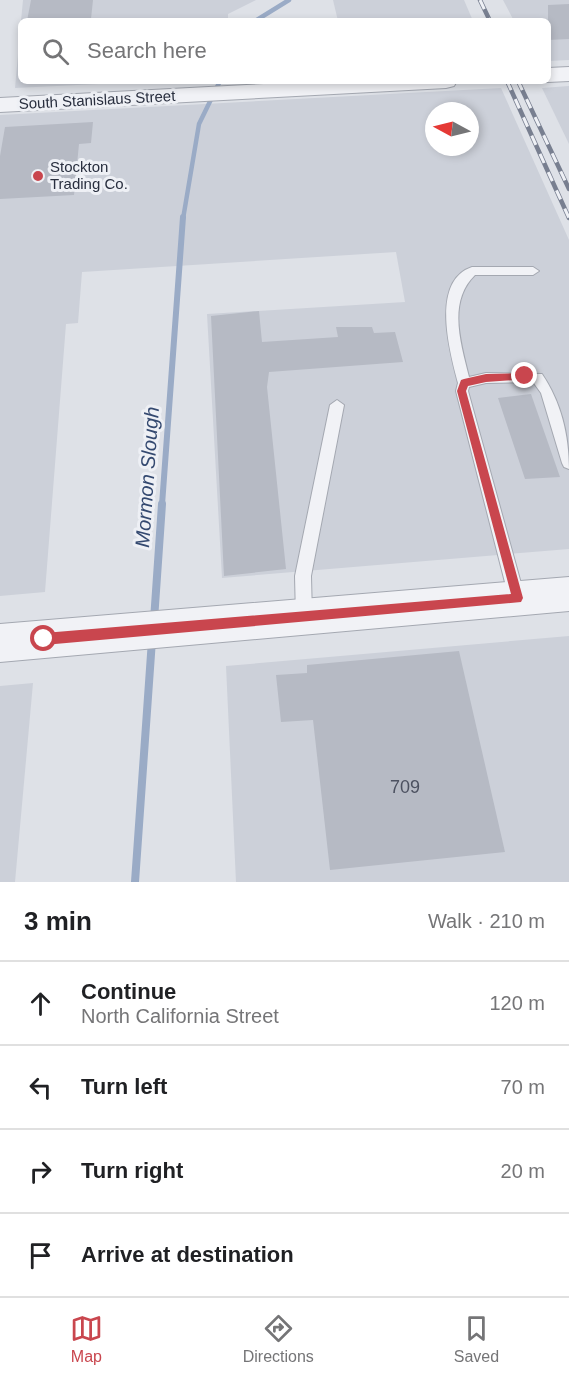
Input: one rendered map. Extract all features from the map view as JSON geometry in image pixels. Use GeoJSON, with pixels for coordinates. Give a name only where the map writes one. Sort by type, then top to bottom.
{"type":"FeatureCollection","features":[{"type":"Feature","properties":{"kind":"street"},"geometry":{"type":"LineString","coordinates":[[551,75],[569,74]]}},
{"type":"Feature","properties":{"kind":"street","name":"South Stanislaus Street"},"geometry":{"type":"LineString","coordinates":[[0,105],[390,84]]}},
{"type":"Feature","properties":{"kind":"street"},"geometry":{"type":"LineString","coordinates":[[0,643],[569,594]]}},
{"type":"Feature","properties":{"kind":"lane"},"geometry":{"type":"LineString","coordinates":[[517,598],[462,391],[464,383],[453,338],[453,309],[460,284],[472,271],[533,271]]}},
{"type":"Feature","properties":{"kind":"lane"},"geometry":{"type":"LineString","coordinates":[[464,383],[486,378],[537,377],[547,392],[569,463]]}},
{"type":"Feature","properties":{"kind":"lane"},"geometry":{"type":"LineString","coordinates":[[304,617],[303,576],[337,405]]}},
{"type":"Feature","properties":{"kind":"shaded area"},"geometry":{"type":"Polygon","coordinates":[[[23,0],[256,0],[228,14],[228,18],[21,18],[23,0]]]}},
{"type":"Feature","properties":{"kind":"shaded area"},"geometry":{"type":"Polygon","coordinates":[[[333,0],[464,0],[472,18],[337,18],[333,0]]]}},
{"type":"Feature","properties":{"kind":"shaded area"},"geometry":{"type":"Polygon","coordinates":[[[503,0],[569,0],[569,60],[551,61],[551,18],[512,18],[503,0]]]}},
{"type":"Feature","properties":{"kind":"shaded area"},"geometry":{"type":"Polygon","coordinates":[[[18,54],[18,84],[98,84],[15,88],[18,54]]]}},
{"type":"Feature","properties":{"kind":"shaded area"},"geometry":{"type":"Polygon","coordinates":[[[569,86],[569,144],[542,88],[569,86]]]}},
{"type":"Feature","properties":{"kind":"shaded area"},"geometry":{"type":"Polygon","coordinates":[[[501,88],[569,240],[569,549],[222,578],[207,314],[405,302],[396,252],[82,272],[78,323],[66,324],[45,592],[0,596],[0,115],[501,88]]]}},
{"type":"Feature","properties":{"kind":"shaded area"},"geometry":{"type":"Polygon","coordinates":[[[569,636],[569,882],[236,882],[226,666],[569,636]]]}},
{"type":"Feature","properties":{"kind":"shaded area"},"geometry":{"type":"Polygon","coordinates":[[[33,683],[15,882],[0,882],[0,686],[33,683]]]}},
{"type":"Feature","properties":{"kind":"building"},"geometry":{"type":"Polygon","coordinates":[[[31,0],[93,0],[91,18],[28,18],[31,0]]]}},
{"type":"Feature","properties":{"kind":"building"},"geometry":{"type":"Polygon","coordinates":[[[569,4],[569,39],[551,40],[551,18],[548,18],[548,5],[569,4]]]}},
{"type":"Feature","properties":{"kind":"building","name":"Stockton Trading Co."},"geometry":{"type":"Polygon","coordinates":[[[93,122],[91,143],[79,144],[74,195],[0,199],[0,156],[5,127],[93,122]]]}},
{"type":"Feature","properties":{"kind":"building"},"geometry":{"type":"Polygon","coordinates":[[[259,311],[262,342],[338,337],[336,327],[372,327],[374,333],[395,332],[403,362],[269,372],[267,387],[286,569],[224,576],[211,316],[259,311]]]}},
{"type":"Feature","properties":{"kind":"building"},"geometry":{"type":"Polygon","coordinates":[[[531,394],[560,477],[525,479],[498,398],[531,394]]]}},
{"type":"Feature","properties":{"kind":"building"},"geometry":{"type":"Polygon","coordinates":[[[459,651],[505,852],[330,870],[313,720],[281,722],[276,675],[307,673],[307,665],[459,651]]]}},
{"type":"Feature","properties":{"kind":"waterway","name":"Mormon Slough"},"geometry":{"type":"LineString","coordinates":[[260,18],[289,0]]}},
{"type":"Feature","properties":{"kind":"waterway","name":"Mormon Slough"},"geometry":{"type":"LineString","coordinates":[[183,219],[199,124],[219,84]]}},
{"type":"Feature","properties":{"kind":"waterway","name":"Mormon Slough"},"geometry":{"type":"LineString","coordinates":[[162,505],[183,217]]}},
{"type":"Feature","properties":{"kind":"waterway","name":"Mormon Slough"},"geometry":{"type":"LineString","coordinates":[[154,620],[162,504]]}},
{"type":"Feature","properties":{"kind":"waterway","name":"Mormon Slough"},"geometry":{"type":"LineString","coordinates":[[135,882],[152,640]]}},
{"type":"Feature","properties":{"kind":"railway"},"geometry":{"type":"LineString","coordinates":[[480,0],[489,18]]}},
{"type":"Feature","properties":{"kind":"railway"},"geometry":{"type":"LineString","coordinates":[[508,84],[569,218]]}},
{"type":"Feature","properties":{"kind":"railway"},"geometry":{"type":"LineString","coordinates":[[519,84],[569,189]]}},
{"type":"Feature","properties":{"kind":"place","name":"Stockton Trading Co."},"geometry":{"type":"Point","coordinates":[38,176]}},
{"type":"Feature","properties":{"kind":"route"},"geometry":{"type":"LineString","coordinates":[[44,639],[517,598],[462,391],[464,383],[486,378],[525,376]]}}]}
